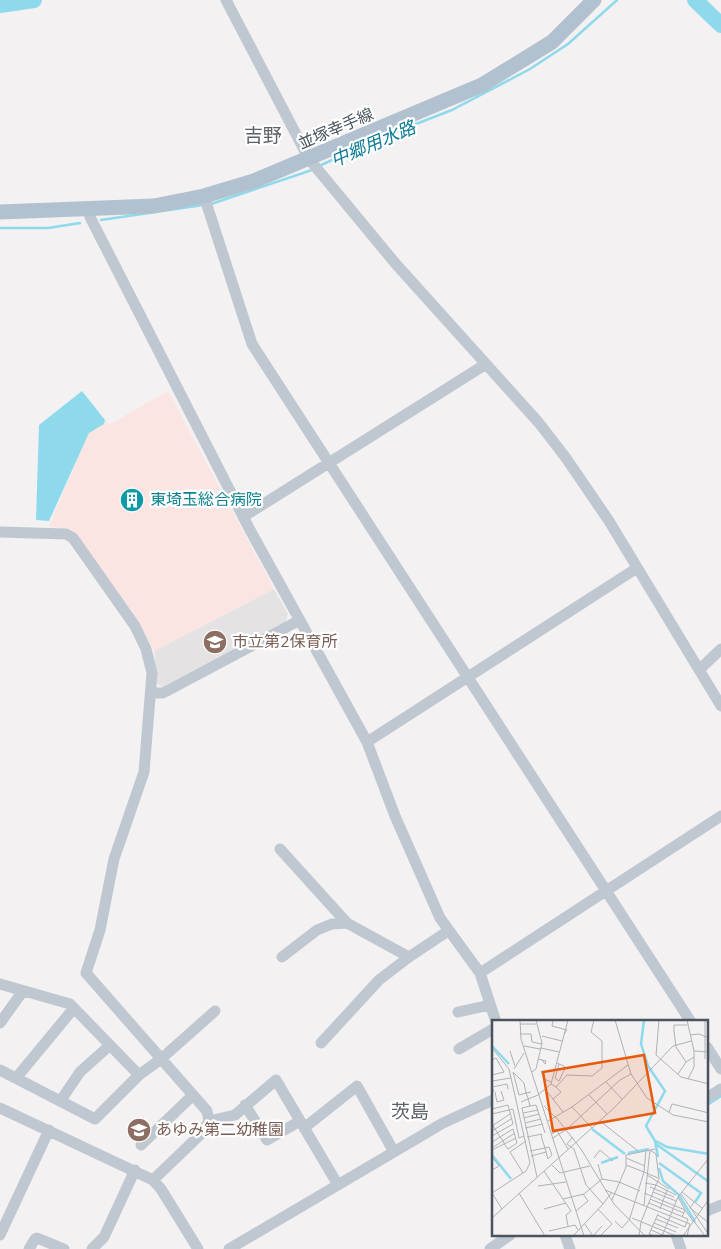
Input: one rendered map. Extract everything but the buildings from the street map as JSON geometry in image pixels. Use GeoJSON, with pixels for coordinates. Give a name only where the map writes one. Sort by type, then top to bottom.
{"type":"FeatureCollection","features":[{"type":"Feature","properties":{"kind":"main road","name":"並塚幸手線"},"geometry":{"type":"LineString","coordinates":[[0,212],[154,206],[204,196],[254,181],[482,85],[552,42],[594,0]]}},
{"type":"Feature","properties":{"kind":"street"},"geometry":{"type":"LineString","coordinates":[[226,0],[309,159],[395,263],[539,423],[566,458],[637,568],[721,706]]}},
{"type":"Feature","properties":{"kind":"street"},"geometry":{"type":"LineString","coordinates":[[204,196],[252,344],[689,1020]]}},
{"type":"Feature","properties":{"kind":"street"},"geometry":{"type":"LineString","coordinates":[[89,210],[90,217],[147,332],[243,518],[298,621],[367,742],[395,816],[440,918],[480,973],[495,1020]]}},
{"type":"Feature","properties":{"kind":"street"},"geometry":{"type":"LineString","coordinates":[[243,518],[486,364]]}},
{"type":"Feature","properties":{"kind":"street"},"geometry":{"type":"LineString","coordinates":[[0,532],[66,534],[73,538],[142,637],[151,667],[152,693],[142,779],[114,859],[100,930],[86,973],[207,1111],[209,1121],[203,1132],[153,1180]]}},
{"type":"Feature","properties":{"kind":"street"},"geometry":{"type":"LineString","coordinates":[[82,570],[91,563]]}},
{"type":"Feature","properties":{"kind":"street"},"geometry":{"type":"LineString","coordinates":[[367,742],[637,568]]}},
{"type":"Feature","properties":{"kind":"street"},"geometry":{"type":"LineString","coordinates":[[152,693],[163,693],[298,621]]}},
{"type":"Feature","properties":{"kind":"street"},"geometry":{"type":"LineString","coordinates":[[699,670],[721,649]]}},
{"type":"Feature","properties":{"kind":"street"},"geometry":{"type":"LineString","coordinates":[[480,973],[721,816]]}},
{"type":"Feature","properties":{"kind":"street"},"geometry":{"type":"LineString","coordinates":[[280,849],[347,923],[409,957]]}},
{"type":"Feature","properties":{"kind":"street"},"geometry":{"type":"LineString","coordinates":[[282,957],[317,930],[332,924],[347,923]]}},
{"type":"Feature","properties":{"kind":"street"},"geometry":{"type":"LineString","coordinates":[[322,1043],[379,980],[448,931]]}},
{"type":"Feature","properties":{"kind":"street"},"geometry":{"type":"LineString","coordinates":[[0,984],[70,1004],[139,1075]]}},
{"type":"Feature","properties":{"kind":"street"},"geometry":{"type":"LineString","coordinates":[[0,1023],[23,991]]}},
{"type":"Feature","properties":{"kind":"street"},"geometry":{"type":"LineString","coordinates":[[458,1012],[490,1005]]}},
{"type":"Feature","properties":{"kind":"street"},"geometry":{"type":"LineString","coordinates":[[17,1078],[74,1008]]}},
{"type":"Feature","properties":{"kind":"street"},"geometry":{"type":"LineString","coordinates":[[0,1070],[95,1119],[139,1075],[215,1011]]}},
{"type":"Feature","properties":{"kind":"street"},"geometry":{"type":"LineString","coordinates":[[458,1049],[492,1030]]}},
{"type":"Feature","properties":{"kind":"street"},"geometry":{"type":"LineString","coordinates":[[61,1100],[80,1072],[110,1046]]}},
{"type":"Feature","properties":{"kind":"street"},"geometry":{"type":"LineString","coordinates":[[708,1049],[721,1069]]}},
{"type":"Feature","properties":{"kind":"street"},"geometry":{"type":"LineString","coordinates":[[209,1121],[235,1114],[276,1080],[338,1185]]}},
{"type":"Feature","properties":{"kind":"street"},"geometry":{"type":"LineString","coordinates":[[246,1106],[267,1140],[302,1124],[357,1086],[394,1152]]}},
{"type":"Feature","properties":{"kind":"street"},"geometry":{"type":"LineString","coordinates":[[708,1097],[721,1089]]}},
{"type":"Feature","properties":{"kind":"street"},"geometry":{"type":"LineString","coordinates":[[141,1145],[193,1095]]}},
{"type":"Feature","properties":{"kind":"street"},"geometry":{"type":"LineString","coordinates":[[229,1249],[443,1123],[492,1101]]}},
{"type":"Feature","properties":{"kind":"street"},"geometry":{"type":"LineString","coordinates":[[0,1108],[136,1170],[153,1180],[161,1189],[198,1249]]}},
{"type":"Feature","properties":{"kind":"street"},"geometry":{"type":"LineString","coordinates":[[0,1235],[49,1130]]}},
{"type":"Feature","properties":{"kind":"street"},"geometry":{"type":"LineString","coordinates":[[92,1249],[104,1237],[136,1170]]}},
{"type":"Feature","properties":{"kind":"street"},"geometry":{"type":"LineString","coordinates":[[708,1211],[721,1205]]}},
{"type":"Feature","properties":{"kind":"street"},"geometry":{"type":"LineString","coordinates":[[490,1249],[509,1236]]}},
{"type":"Feature","properties":{"kind":"street"},"geometry":{"type":"LineString","coordinates":[[565,1236],[570,1249]]}},
{"type":"Feature","properties":{"kind":"street"},"geometry":{"type":"LineString","coordinates":[[676,1236],[681,1249]]}},
{"type":"Feature","properties":{"kind":"street"},"geometry":{"type":"LineString","coordinates":[[29,1249],[35,1239],[38,1238],[64,1249]]}},
{"type":"Feature","properties":{"kind":"shaded area"},"geometry":{"type":"Polygon","coordinates":[[[168,391],[274,589],[154,651],[133,612],[69,530],[49,526],[89,433],[104,424],[105,420],[109,425],[168,391]]]}},
{"type":"Feature","properties":{"kind":"shaded area"},"geometry":{"type":"Polygon","coordinates":[[[274,589],[288,614],[286,621],[162,687],[157,683],[154,651],[274,589]]]}},
{"type":"Feature","properties":{"kind":"water"},"geometry":{"type":"Polygon","coordinates":[[[82,391],[105,420],[104,424],[89,433],[49,521],[36,520],[39,425],[82,391]]]}},
{"type":"Feature","properties":{"kind":"waterway"},"geometry":{"type":"LineString","coordinates":[[0,5],[34,0]]}},
{"type":"Feature","properties":{"kind":"waterway","name":"中郷用水路"},"geometry":{"type":"LineString","coordinates":[[319,166],[385,136],[452,110],[530,69],[568,44],[617,0]]}},
{"type":"Feature","properties":{"kind":"waterway"},"geometry":{"type":"LineString","coordinates":[[695,0],[721,25]]}},
{"type":"Feature","properties":{"kind":"waterway","name":"中郷用水路"},"geometry":{"type":"LineString","coordinates":[[211,204],[312,170]]}},
{"type":"Feature","properties":{"kind":"waterway","name":"中郷用水路"},"geometry":{"type":"LineString","coordinates":[[101,220],[203,205]]}},
{"type":"Feature","properties":{"kind":"waterway","name":"中郷用水路"},"geometry":{"type":"LineString","coordinates":[[0,228],[48,228],[80,223]]}},
{"type":"Feature","properties":{"kind":"waterway"},"geometry":{"type":"LineString","coordinates":[[708,1104],[721,1096]]}},
{"type":"Feature","properties":{"kind":"place","name":"東埼玉総合病院"},"geometry":{"type":"Point","coordinates":[132,500]}},
{"type":"Feature","properties":{"kind":"place","name":"市立第2保育所"},"geometry":{"type":"Point","coordinates":[215,642]}},
{"type":"Feature","properties":{"kind":"place","name":"あゆみ第二幼稚園"},"geometry":{"type":"Point","coordinates":[139,1130]}},
{"type":"Feature","properties":{"kind":"district","name":"吉野"},"geometry":{"type":"Point","coordinates":[263,136]}},
{"type":"Feature","properties":{"kind":"district","name":"茨島"},"geometry":{"type":"Point","coordinates":[410,1112]}}]}
